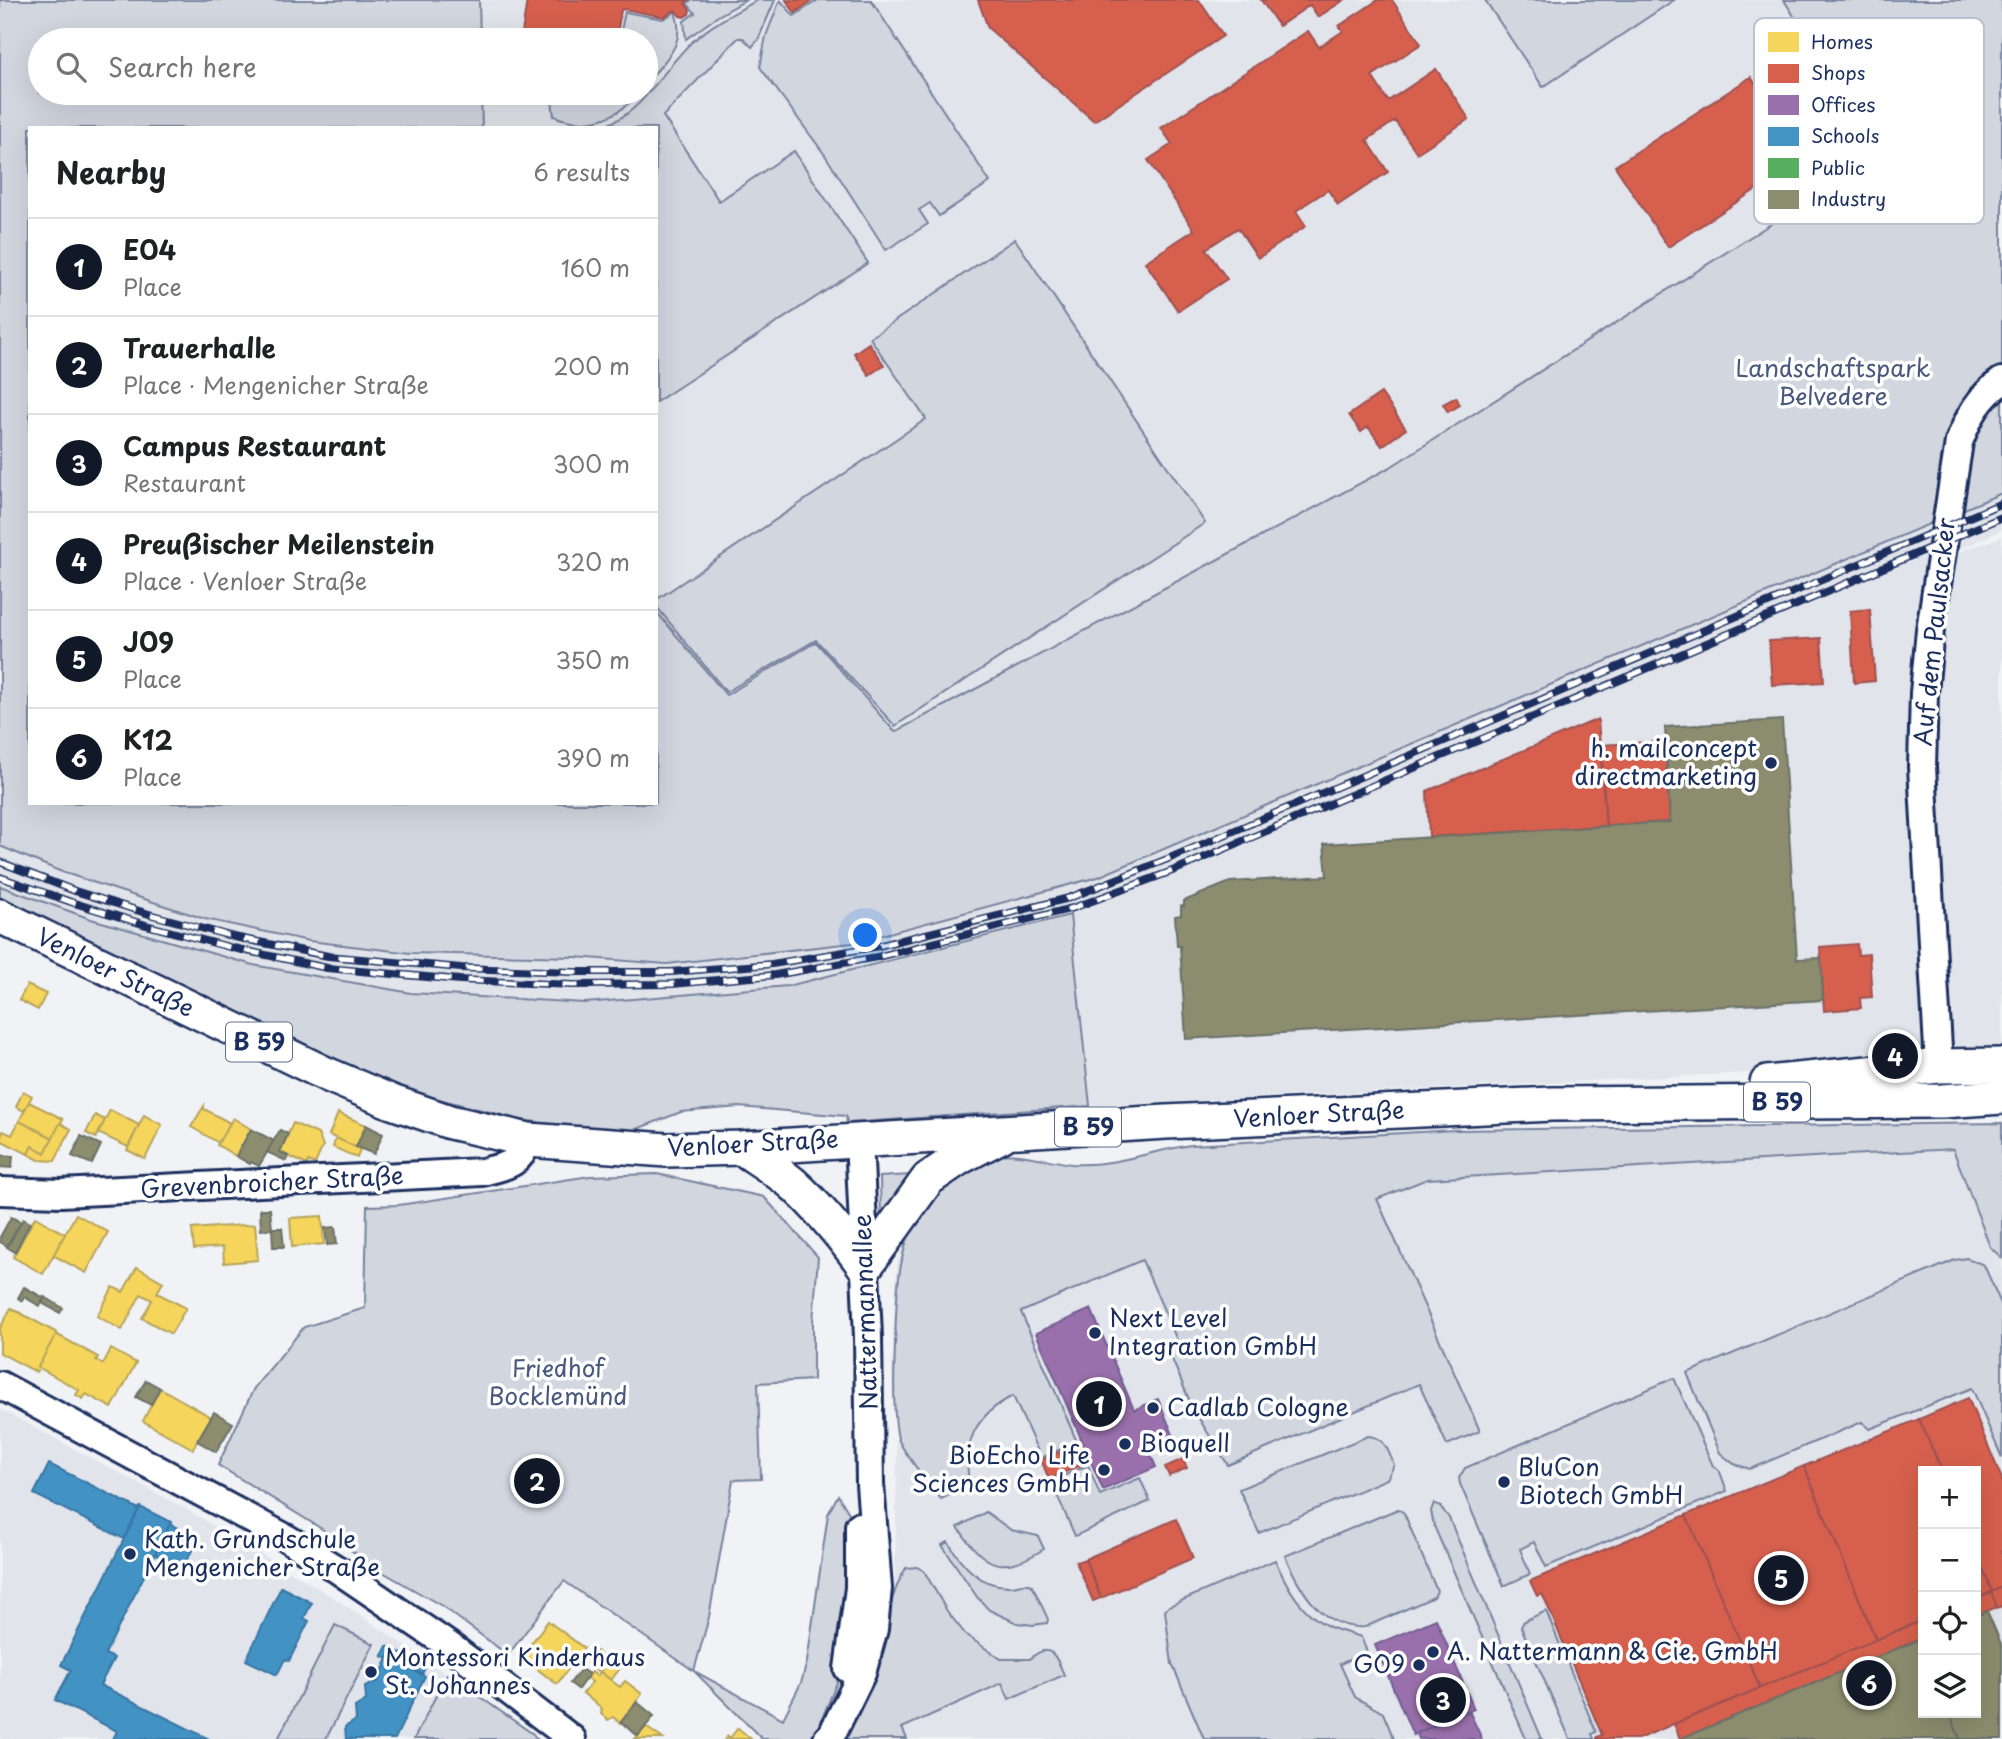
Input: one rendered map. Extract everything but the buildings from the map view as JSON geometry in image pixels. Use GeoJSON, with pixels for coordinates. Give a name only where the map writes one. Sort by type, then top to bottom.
{"type":"FeatureCollection","features":[{"type":"Feature","properties":{"kind":"main road","name":"Venloer Straße"},"geometry":{"type":"LineString","coordinates":[[0,916],[337,1079],[450,1122],[528,1140],[667,1150],[742,1148],[859,1139],[1552,1104],[1941,1101],[2002,1097]]}},
{"type":"Feature","properties":{"kind":"main road","name":"Venloer Straße"},"geometry":{"type":"LineString","coordinates":[[1552,1104],[1939,1066],[2002,1065]]}},
{"type":"Feature","properties":{"kind":"main road"},"geometry":{"type":"LineString","coordinates":[[1939,1066],[1941,1101]]}},
{"type":"Feature","properties":{"kind":"main road"},"geometry":{"type":"LineString","coordinates":[[742,1148],[804,1195],[839,1231],[865,1267],[928,1179],[959,1158],[1009,1132]]}},
{"type":"Feature","properties":{"kind":"street","name":"Auf dem Paulsacker"},"geometry":{"type":"LineString","coordinates":[[1939,1066],[1922,766],[1924,693],[1939,566],[1959,442],[1970,414],[1988,391],[2002,381]]}},
{"type":"Feature","properties":{"kind":"street","name":"Nattermannallee"},"geometry":{"type":"LineString","coordinates":[[827,1739],[862,1673],[874,1629],[878,1588],[870,1484],[859,1139]]}},
{"type":"Feature","properties":{"kind":"street","name":"Grevenbroicher Straße"},"geometry":{"type":"LineString","coordinates":[[0,1191],[61,1193],[482,1172],[512,1164],[524,1154],[528,1140]]}},
{"type":"Feature","properties":{"kind":"street"},"geometry":{"type":"LineString","coordinates":[[0,1385],[288,1539],[454,1649],[572,1739]]}},
{"type":"Feature","properties":{"kind":"street","name":"Nattermannallee"},"geometry":{"type":"LineString","coordinates":[[819,1739],[849,1667],[859,1588],[860,1511],[870,1484]]}},
{"type":"Feature","properties":{"kind":"shaded area"},"geometry":{"type":"Polygon","coordinates":[[[479,0],[1784,0],[1795,18],[1754,18],[1754,224],[1770,224],[1389,468],[894,732],[816,643],[726,695],[658,613],[658,126],[482,126],[481,105],[658,105],[658,28],[480,28],[479,0]]]}},
{"type":"Feature","properties":{"kind":"shaded area"},"geometry":{"type":"Polygon","coordinates":[[[2002,493],[2002,530],[1937,559],[2002,537],[2002,1053],[1885,1066],[1090,1106],[1069,915],[788,986],[585,1003],[411,993],[253,965],[91,919],[0,886],[0,846],[62,872],[575,957],[667,964],[1098,877],[2002,493]]]}},
{"type":"Feature","properties":{"kind":"shaded area"},"geometry":{"type":"Polygon","coordinates":[[[2002,1139],[2002,1739],[845,1739],[875,1668],[895,1585],[897,1456],[892,1377],[893,1335],[897,1266],[905,1237],[916,1213],[2002,1139]]]}},
{"type":"Feature","properties":{"kind":"shaded area","name":"Kath. Grundschule Mengenicher Straße"},"geometry":{"type":"Polygon","coordinates":[[[0,1409],[186,1509],[336,1599],[447,1674],[414,1739],[0,1739],[0,1409]]]}},
{"type":"Feature","properties":{"kind":"green space","name":"Landschaftspark Belvedere"},"geometry":{"type":"Polygon","coordinates":[[[0,0],[479,0],[480,28],[28,28],[28,105],[481,105],[482,126],[28,126],[28,805],[658,805],[658,613],[726,695],[816,642],[895,732],[1389,468],[1771,224],[1984,224],[1984,18],[1795,18],[1784,0],[2002,0],[2002,493],[1098,877],[852,943],[667,964],[575,957],[411,953],[309,941],[205,919],[62,872],[0,846],[0,0]]]}},
{"type":"Feature","properties":{"kind":"green space"},"geometry":{"type":"Polygon","coordinates":[[[692,0],[746,0],[686,39],[684,21],[695,13],[687,3],[692,0]]]}},
{"type":"Feature","properties":{"kind":"green space"},"geometry":{"type":"Polygon","coordinates":[[[758,0],[775,0],[758,40],[752,47],[743,38],[738,38],[663,116],[719,201],[794,151],[868,263],[658,401],[658,126],[596,126],[610,123],[637,105],[658,105],[658,81],[693,41],[716,24],[758,0]]]}},
{"type":"Feature","properties":{"kind":"green space"},"geometry":{"type":"Polygon","coordinates":[[[780,0],[794,16],[818,0],[871,0],[990,182],[939,216],[930,203],[919,210],[928,224],[886,250],[825,155],[760,67],[766,36],[780,0]]]}},
{"type":"Feature","properties":{"kind":"green space"},"geometry":{"type":"Polygon","coordinates":[[[1485,0],[1674,0],[1543,87],[1485,0]]]}},
{"type":"Feature","properties":{"kind":"green space"},"geometry":{"type":"Polygon","coordinates":[[[625,12],[663,19],[675,12],[678,33],[673,50],[658,69],[658,28],[622,28],[625,12]]]}},
{"type":"Feature","properties":{"kind":"green space"},"geometry":{"type":"Polygon","coordinates":[[[553,105],[627,105],[611,116],[589,122],[554,116],[553,105]]]}},
{"type":"Feature","properties":{"kind":"green space"},"geometry":{"type":"Polygon","coordinates":[[[1015,239],[1205,523],[895,726],[816,640],[726,692],[658,608],[658,599],[926,419],[870,338],[1015,239]]]}},
{"type":"Feature","properties":{"kind":"green space"},"geometry":{"type":"Polygon","coordinates":[[[0,886],[91,919],[253,965],[411,993],[585,1003],[788,986],[1070,915],[1090,1106],[847,1123],[846,1116],[739,1107],[681,1112],[624,1134],[522,1120],[407,1091],[149,975],[0,903],[0,886]]]}},
{"type":"Feature","properties":{"kind":"green space"},"geometry":{"type":"Polygon","coordinates":[[[2002,1123],[2002,1258],[1990,1247],[1953,1149],[1427,1179],[1377,1199],[1480,1431],[1447,1445],[1419,1384],[1228,1465],[1193,1409],[1166,1345],[1177,1340],[1142,1260],[1021,1312],[1077,1442],[1041,1458],[1013,1396],[989,1412],[974,1432],[968,1457],[970,1486],[941,1499],[898,1438],[894,1394],[896,1315],[903,1256],[911,1230],[923,1207],[941,1186],[966,1169],[999,1155],[1014,1154],[1072,1164],[1088,1164],[1118,1161],[1192,1145],[1455,1130],[2002,1123]]]}},
{"type":"Feature","properties":{"kind":"green space","name":"Friedhof Bocklemünd"},"geometry":{"type":"Polygon","coordinates":[[[657,1174],[764,1197],[818,1257],[813,1322],[813,1380],[758,1383],[761,1479],[733,1480],[709,1617],[694,1671],[564,1581],[508,1655],[442,1606],[374,1567],[322,1529],[218,1465],[254,1388],[304,1327],[365,1308],[367,1206],[399,1205],[590,1176],[657,1174]]]}},
{"type":"Feature","properties":{"kind":"green space"},"geometry":{"type":"Polygon","coordinates":[[[880,1177],[916,1177],[881,1222],[880,1177]]]}},
{"type":"Feature","properties":{"kind":"green space"},"geometry":{"type":"Polygon","coordinates":[[[1967,1258],[1984,1265],[2002,1306],[2002,1458],[1972,1388],[1870,1429],[1862,1422],[1750,1469],[1734,1464],[1720,1453],[1687,1373],[1955,1260],[1967,1258]]]}},
{"type":"Feature","properties":{"kind":"green space"},"geometry":{"type":"Polygon","coordinates":[[[1674,1378],[1727,1491],[1546,1567],[1534,1542],[1520,1549],[1530,1574],[1504,1586],[1460,1484],[1459,1478],[1465,1468],[1674,1378]]]}},
{"type":"Feature","properties":{"kind":"green space"},"geometry":{"type":"Polygon","coordinates":[[[1368,1436],[1382,1442],[1390,1454],[1394,1465],[1387,1479],[1259,1533],[1239,1489],[1368,1436]]]}},
{"type":"Feature","properties":{"kind":"green space"},"geometry":{"type":"Polygon","coordinates":[[[1088,1465],[1100,1495],[1140,1478],[1150,1501],[1075,1536],[1051,1481],[1088,1465]]]}},
{"type":"Feature","properties":{"kind":"green space"},"geometry":{"type":"Polygon","coordinates":[[[838,1495],[856,1525],[841,1673],[811,1739],[762,1739],[694,1671],[783,1719],[801,1683],[807,1662],[828,1514],[838,1495]]]}},
{"type":"Feature","properties":{"kind":"green space"},"geometry":{"type":"Polygon","coordinates":[[[1434,1503],[1440,1506],[1449,1518],[1542,1739],[1526,1739],[1434,1526],[1431,1511],[1434,1503]]]}},
{"type":"Feature","properties":{"kind":"green space"},"geometry":{"type":"Polygon","coordinates":[[[1398,1509],[1404,1513],[1437,1591],[1434,1597],[1365,1627],[1336,1622],[1325,1615],[1306,1594],[1285,1556],[1398,1509]]]}},
{"type":"Feature","properties":{"kind":"green space"},"geometry":{"type":"Polygon","coordinates":[[[986,1512],[1011,1530],[1038,1536],[1044,1549],[1016,1563],[995,1563],[986,1559],[967,1541],[958,1527],[986,1512]]]}},
{"type":"Feature","properties":{"kind":"green space"},"geometry":{"type":"Polygon","coordinates":[[[948,1542],[959,1559],[981,1579],[999,1585],[1032,1585],[1048,1619],[1047,1623],[1017,1623],[989,1610],[977,1597],[942,1545],[948,1542]]]}},
{"type":"Feature","properties":{"kind":"green space"},"geometry":{"type":"Polygon","coordinates":[[[1275,1560],[1290,1590],[1303,1608],[1330,1627],[1361,1637],[1367,1652],[1340,1664],[1355,1697],[1383,1713],[1394,1739],[1204,1739],[1172,1664],[1165,1611],[1169,1606],[1275,1560]]]}},
{"type":"Feature","properties":{"kind":"green space"},"geometry":{"type":"Polygon","coordinates":[[[917,1567],[924,1571],[947,1611],[966,1635],[1001,1659],[1030,1659],[1037,1653],[1048,1651],[1059,1662],[1064,1675],[1009,1699],[1002,1683],[902,1728],[907,1739],[845,1739],[872,1677],[900,1579],[906,1568],[917,1567]]]}},
{"type":"Feature","properties":{"kind":"green space"},"geometry":{"type":"Polygon","coordinates":[[[1546,1611],[1596,1732],[1592,1734],[1594,1739],[1570,1739],[1521,1627],[1524,1621],[1546,1611]]]}},
{"type":"Feature","properties":{"kind":"green space"},"geometry":{"type":"Polygon","coordinates":[[[335,1625],[374,1644],[326,1739],[278,1739],[335,1625]]]}},
{"type":"Feature","properties":{"kind":"green space"},"geometry":{"type":"Polygon","coordinates":[[[447,1674],[533,1734],[537,1739],[414,1739],[447,1674]]]}},
{"type":"Feature","properties":{"kind":"railway"},"geometry":{"type":"LineString","coordinates":[[0,862],[75,891],[149,914],[234,937],[328,956],[461,968],[671,972],[772,964],[874,947],[1069,898],[1170,858],[2002,503]]}},
{"type":"Feature","properties":{"kind":"railway"},"geometry":{"type":"LineString","coordinates":[[0,877],[146,925],[233,948],[327,968],[460,980],[573,985],[672,984],[775,975],[877,957],[1073,908],[1175,870],[2002,517]]}},
{"type":"Feature","properties":{"kind":"place","name":"h. mailconcept directmarketing"},"geometry":{"type":"Point","coordinates":[1771,763]}},
{"type":"Feature","properties":{"kind":"place","name":"Preußischer Meilenstein"},"geometry":{"type":"Point","coordinates":[1895,1056]}},
{"type":"Feature","properties":{"kind":"place","name":"Next Level Integration GmbH"},"geometry":{"type":"Point","coordinates":[1095,1333]}},
{"type":"Feature","properties":{"kind":"place","name":"E04"},"geometry":{"type":"Point","coordinates":[1099,1404]}},
{"type":"Feature","properties":{"kind":"place","name":"Cadlab Cologne"},"geometry":{"type":"Point","coordinates":[1153,1408]}},
{"type":"Feature","properties":{"kind":"place","name":"Bioquell"},"geometry":{"type":"Point","coordinates":[1125,1444]}},
{"type":"Feature","properties":{"kind":"place","name":"BioEcho Life Sciences GmbH"},"geometry":{"type":"Point","coordinates":[1104,1470]}},
{"type":"Feature","properties":{"kind":"place","name":"Trauerhalle"},"geometry":{"type":"Point","coordinates":[537,1481]}},
{"type":"Feature","properties":{"kind":"place","name":"BluCon Biotech GmbH"},"geometry":{"type":"Point","coordinates":[1504,1482]}},
{"type":"Feature","properties":{"kind":"place","name":"Kath. Grundschule Mengenicher Straße"},"geometry":{"type":"Point","coordinates":[130,1554]}},
{"type":"Feature","properties":{"kind":"place","name":"J09"},"geometry":{"type":"Point","coordinates":[1781,1578]}},
{"type":"Feature","properties":{"kind":"place","name":"A. Nattermann & Cie. GmbH"},"geometry":{"type":"Point","coordinates":[1433,1652]}},
{"type":"Feature","properties":{"kind":"place","name":"G09"},"geometry":{"type":"Point","coordinates":[1419,1665]}},
{"type":"Feature","properties":{"kind":"place","name":"Montessori Kinderhaus St. Johannes"},"geometry":{"type":"Point","coordinates":[371,1672]}},
{"type":"Feature","properties":{"kind":"place","name":"K12"},"geometry":{"type":"Point","coordinates":[1869,1683]}},
{"type":"Feature","properties":{"kind":"place","name":"Campus Restaurant"},"geometry":{"type":"Point","coordinates":[1443,1700]}}]}
